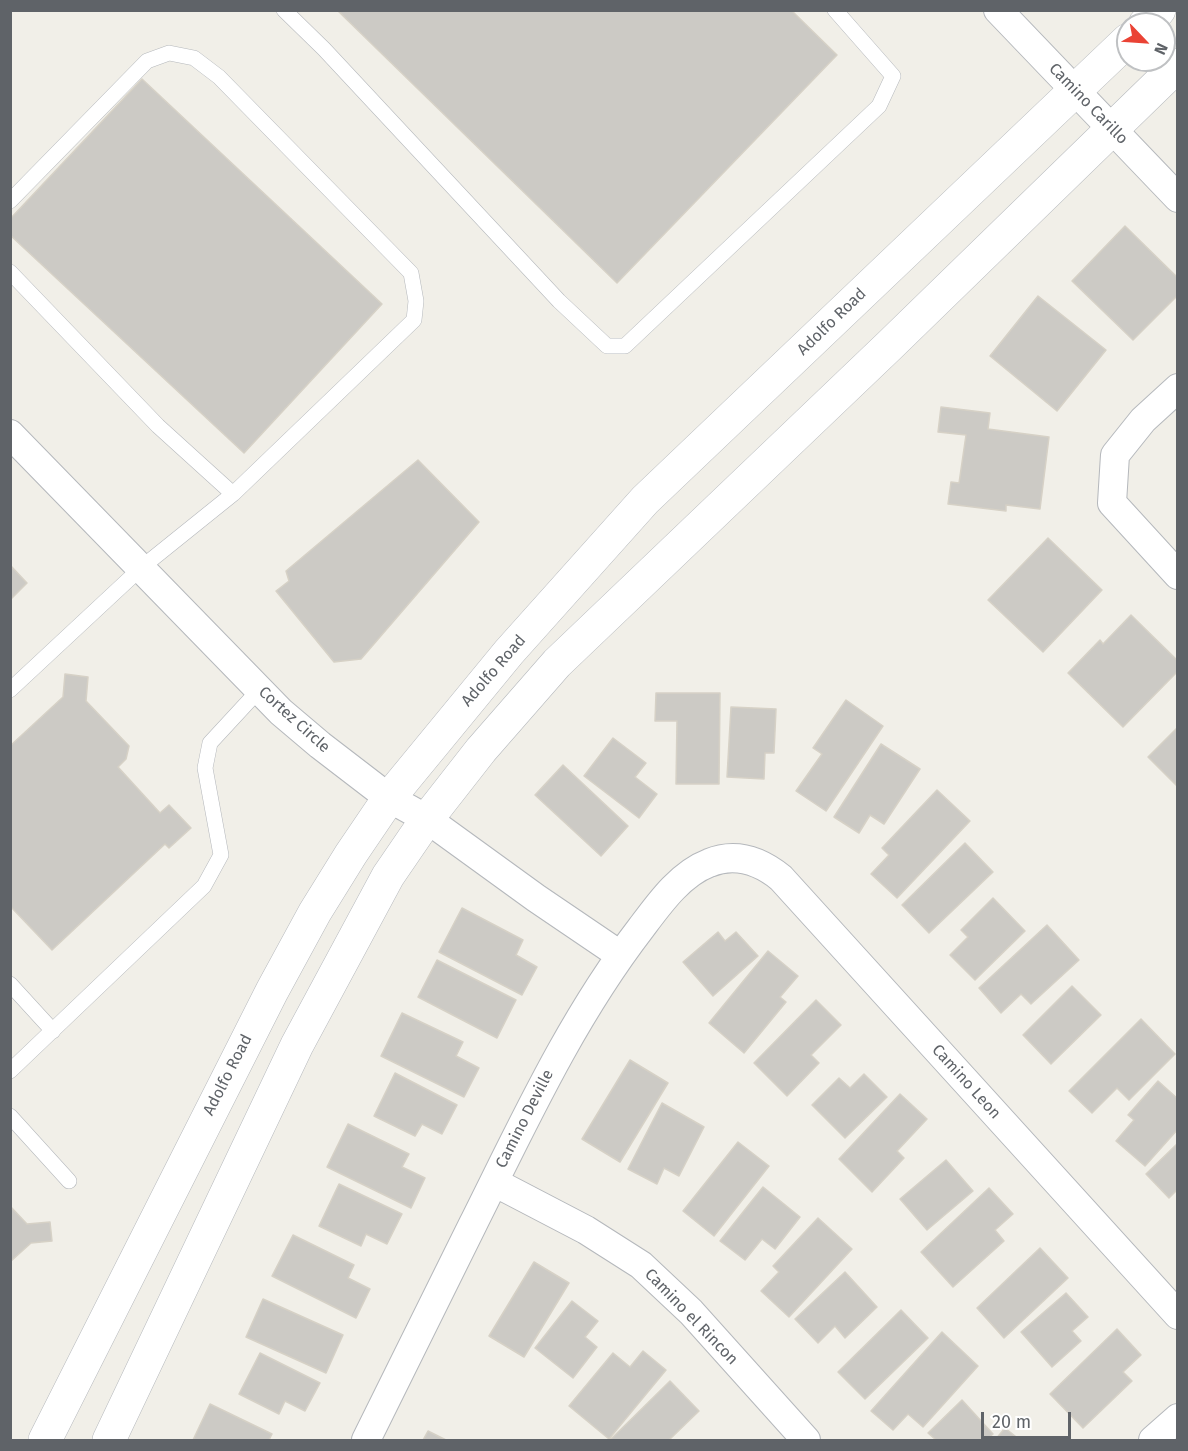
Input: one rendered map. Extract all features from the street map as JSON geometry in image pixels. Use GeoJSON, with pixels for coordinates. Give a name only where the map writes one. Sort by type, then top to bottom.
{"type":"FeatureCollection","features":[{"type":"Feature","properties":{"kind":"street","name":"Camino Carillo"},"geometry":{"type":"LineString","coordinates":[[998,10],[1178,198]]}},
{"type":"Feature","properties":{"kind":"street","name":"Adolfo Road"},"geometry":{"type":"LineString","coordinates":[[45,1440],[272,991],[321,903],[389,798],[509,652],[645,500],[1116,52]]}},
{"type":"Feature","properties":{"kind":"street"},"geometry":{"type":"LineString","coordinates":[[109,1440],[297,1045],[388,876],[427,819],[481,750],[557,663],[889,346],[1178,65]]}},
{"type":"Feature","properties":{"kind":"street"},"geometry":{"type":"LineString","coordinates":[[1178,388],[1143,420],[1115,455],[1112,503],[1178,575]]}},
{"type":"Feature","properties":{"kind":"street","name":"Cortez Circle"},"geometry":{"type":"LineString","coordinates":[[10,434],[281,712],[389,798],[427,819],[620,955]]}},
{"type":"Feature","properties":{"kind":"street","name":"Camino Deville"},"geometry":{"type":"LineString","coordinates":[[366,1440],[533,1101],[575,1024],[620,955],[657,906],[681,881],[708,863],[728,858],[748,859]]}},
{"type":"Feature","properties":{"kind":"street","name":"Camino Leon"},"geometry":{"type":"LineString","coordinates":[[748,859],[767,867],[781,878],[1178,1315]]}},
{"type":"Feature","properties":{"kind":"street","name":"Camino el Rincon"},"geometry":{"type":"LineString","coordinates":[[494,1182],[586,1230],[641,1265],[691,1312],[806,1440]]}},
{"type":"Feature","properties":{"kind":"street"},"geometry":{"type":"LineString","coordinates":[[1153,1440],[1178,1418]]}},
{"type":"Feature","properties":{"kind":"lane"},"geometry":{"type":"LineString","coordinates":[[284,10],[324,49],[559,302],[607,346],[625,346],[879,106],[893,76],[835,10]]}},
{"type":"Feature","properties":{"kind":"lane"},"geometry":{"type":"LineString","coordinates":[[10,201],[147,61],[170,53],[194,58],[219,77],[411,273],[416,301],[414,320],[233,494],[141,568],[10,690]]}},
{"type":"Feature","properties":{"kind":"lane"},"geometry":{"type":"LineString","coordinates":[[10,272],[158,426],[233,494]]}},
{"type":"Feature","properties":{"kind":"lane"},"geometry":{"type":"LineString","coordinates":[[10,1071],[204,886],[221,855],[205,768],[210,743],[259,690]]}},
{"type":"Feature","properties":{"kind":"lane"},"geometry":{"type":"LineString","coordinates":[[10,984],[53,1031]]}},
{"type":"Feature","properties":{"kind":"lane"},"geometry":{"type":"LineString","coordinates":[[10,1116],[69,1181]]}},
{"type":"Feature","properties":{"kind":"building"},"geometry":{"type":"Polygon","coordinates":[[[337,10],[791,10],[837,55],[617,283],[337,10]]]}},
{"type":"Feature","properties":{"kind":"building"},"geometry":{"type":"Polygon","coordinates":[[[142,79],[382,304],[244,453],[10,235],[10,219],[142,79]]]}},
{"type":"Feature","properties":{"kind":"building"},"geometry":{"type":"Polygon","coordinates":[[[1125,226],[1178,278],[1178,295],[1133,340],[1072,281],[1125,226]]]}},
{"type":"Feature","properties":{"kind":"building"},"geometry":{"type":"Polygon","coordinates":[[[1038,296],[1106,350],[1057,411],[990,356],[1038,296]]]}},
{"type":"Feature","properties":{"kind":"building"},"geometry":{"type":"Polygon","coordinates":[[[941,407],[990,413],[988,429],[1049,437],[1040,509],[1006,505],[1006,511],[948,504],[951,482],[959,483],[966,435],[938,432],[941,407]]]}},
{"type":"Feature","properties":{"kind":"building"},"geometry":{"type":"Polygon","coordinates":[[[418,460],[479,522],[361,659],[334,662],[276,591],[289,581],[286,571],[418,460]]]}},
{"type":"Feature","properties":{"kind":"building"},"geometry":{"type":"Polygon","coordinates":[[[1048,538],[1102,590],[1043,652],[988,600],[1048,538]]]}},
{"type":"Feature","properties":{"kind":"building"},"geometry":{"type":"Polygon","coordinates":[[[10,567],[27,583],[10,600],[10,567]]]}},
{"type":"Feature","properties":{"kind":"building"},"geometry":{"type":"Polygon","coordinates":[[[1131,615],[1178,661],[1178,671],[1123,727],[1068,673],[1100,640],[1103,644],[1131,615]]]}},
{"type":"Feature","properties":{"kind":"building"},"geometry":{"type":"Polygon","coordinates":[[[65,674],[88,677],[86,701],[129,746],[126,759],[118,767],[160,813],[169,805],[191,828],[169,848],[165,844],[52,950],[10,906],[10,746],[63,697],[65,674]]]}},
{"type":"Feature","properties":{"kind":"building"},"geometry":{"type":"Polygon","coordinates":[[[656,693],[720,693],[719,784],[676,784],[677,721],[655,721],[656,693]]]}},
{"type":"Feature","properties":{"kind":"building"},"geometry":{"type":"Polygon","coordinates":[[[846,700],[883,726],[826,811],[796,791],[822,754],[813,748],[846,700]]]}},
{"type":"Feature","properties":{"kind":"building"},"geometry":{"type":"Polygon","coordinates":[[[731,707],[776,709],[774,753],[765,753],[764,779],[727,777],[731,707]]]}},
{"type":"Feature","properties":{"kind":"building"},"geometry":{"type":"Polygon","coordinates":[[[1178,727],[1178,787],[1148,757],[1178,727]]]}},
{"type":"Feature","properties":{"kind":"building"},"geometry":{"type":"Polygon","coordinates":[[[613,738],[646,763],[635,777],[657,794],[639,818],[584,776],[613,738]]]}},
{"type":"Feature","properties":{"kind":"building"},"geometry":{"type":"Polygon","coordinates":[[[881,744],[920,769],[884,824],[870,815],[859,833],[834,817],[881,744]]]}},
{"type":"Feature","properties":{"kind":"building"},"geometry":{"type":"Polygon","coordinates":[[[563,765],[628,826],[601,856],[535,795],[563,765]]]}},
{"type":"Feature","properties":{"kind":"building"},"geometry":{"type":"Polygon","coordinates":[[[937,790],[970,821],[897,898],[871,874],[889,855],[882,848],[937,790]]]}},
{"type":"Feature","properties":{"kind":"building"},"geometry":{"type":"Polygon","coordinates":[[[965,843],[993,872],[929,933],[902,905],[965,843]]]}},
{"type":"Feature","properties":{"kind":"building"},"geometry":{"type":"Polygon","coordinates":[[[993,898],[1025,931],[975,980],[950,955],[968,937],[961,930],[993,898]]]}},
{"type":"Feature","properties":{"kind":"building"},"geometry":{"type":"Polygon","coordinates":[[[462,908],[523,940],[516,955],[537,967],[522,995],[439,952],[462,908]]]}},
{"type":"Feature","properties":{"kind":"building"},"geometry":{"type":"Polygon","coordinates":[[[1047,925],[1079,960],[1031,1004],[1021,994],[1001,1013],[979,988],[1047,925]]]}},
{"type":"Feature","properties":{"kind":"building"},"geometry":{"type":"Polygon","coordinates":[[[718,932],[725,941],[736,932],[758,956],[713,996],[683,962],[718,932]]]}},
{"type":"Feature","properties":{"kind":"building"},"geometry":{"type":"Polygon","coordinates":[[[768,951],[798,976],[780,997],[786,1002],[744,1053],[709,1023],[768,951]]]}},
{"type":"Feature","properties":{"kind":"building"},"geometry":{"type":"Polygon","coordinates":[[[437,960],[516,1000],[497,1038],[418,997],[437,960]]]}},
{"type":"Feature","properties":{"kind":"building"},"geometry":{"type":"Polygon","coordinates":[[[1072,986],[1101,1015],[1051,1064],[1023,1035],[1072,986]]]}},
{"type":"Feature","properties":{"kind":"building"},"geometry":{"type":"Polygon","coordinates":[[[816,1000],[841,1025],[811,1055],[819,1063],[787,1096],[754,1063],[816,1000]]]}},
{"type":"Feature","properties":{"kind":"building"},"geometry":{"type":"Polygon","coordinates":[[[402,1013],[463,1042],[456,1056],[479,1068],[464,1097],[381,1056],[402,1013]]]}},
{"type":"Feature","properties":{"kind":"building"},"geometry":{"type":"Polygon","coordinates":[[[1141,1019],[1175,1054],[1129,1100],[1117,1088],[1092,1113],[1069,1091],[1141,1019]]]}},
{"type":"Feature","properties":{"kind":"building"},"geometry":{"type":"Polygon","coordinates":[[[630,1060],[668,1083],[620,1162],[582,1139],[630,1060]]]}},
{"type":"Feature","properties":{"kind":"building"},"geometry":{"type":"Polygon","coordinates":[[[395,1073],[457,1105],[442,1134],[422,1124],[415,1136],[374,1116],[395,1073]]]}},
{"type":"Feature","properties":{"kind":"building"},"geometry":{"type":"Polygon","coordinates":[[[864,1074],[887,1097],[845,1138],[812,1105],[839,1078],[850,1088],[864,1074]]]}},
{"type":"Feature","properties":{"kind":"building"},"geometry":{"type":"Polygon","coordinates":[[[1158,1081],[1178,1099],[1178,1129],[1145,1166],[1116,1141],[1134,1120],[1128,1115],[1158,1081]]]}},
{"type":"Feature","properties":{"kind":"building"},"geometry":{"type":"Polygon","coordinates":[[[900,1094],[927,1119],[897,1151],[904,1158],[872,1192],[839,1159],[900,1094]]]}},
{"type":"Feature","properties":{"kind":"building"},"geometry":{"type":"Polygon","coordinates":[[[662,1103],[704,1127],[679,1176],[664,1168],[657,1184],[628,1169],[662,1103]]]}},
{"type":"Feature","properties":{"kind":"building"},"geometry":{"type":"Polygon","coordinates":[[[348,1124],[409,1154],[402,1167],[425,1178],[411,1208],[327,1167],[348,1124]]]}},
{"type":"Feature","properties":{"kind":"building"},"geometry":{"type":"Polygon","coordinates":[[[738,1142],[769,1166],[714,1236],[683,1211],[738,1142]]]}},
{"type":"Feature","properties":{"kind":"building"},"geometry":{"type":"Polygon","coordinates":[[[1178,1143],[1178,1189],[1169,1198],[1146,1174],[1178,1143]]]}},
{"type":"Feature","properties":{"kind":"building"},"geometry":{"type":"Polygon","coordinates":[[[946,1160],[973,1191],[927,1230],[900,1199],[946,1160]]]}},
{"type":"Feature","properties":{"kind":"building"},"geometry":{"type":"Polygon","coordinates":[[[339,1184],[402,1214],[387,1244],[366,1234],[361,1246],[319,1226],[339,1184]]]}},
{"type":"Feature","properties":{"kind":"building"},"geometry":{"type":"Polygon","coordinates":[[[763,1187],[800,1217],[775,1249],[762,1239],[745,1260],[720,1241],[763,1187]]]}},
{"type":"Feature","properties":{"kind":"building"},"geometry":{"type":"Polygon","coordinates":[[[989,1188],[1013,1214],[995,1230],[1004,1241],[953,1287],[921,1252],[989,1188]]]}},
{"type":"Feature","properties":{"kind":"building"},"geometry":{"type":"Polygon","coordinates":[[[10,1206],[27,1224],[50,1222],[52,1241],[31,1243],[10,1262],[10,1206]]]}},
{"type":"Feature","properties":{"kind":"building"},"geometry":{"type":"Polygon","coordinates":[[[818,1218],[852,1249],[789,1317],[761,1291],[779,1272],[773,1266],[818,1218]]]}},
{"type":"Feature","properties":{"kind":"building"},"geometry":{"type":"Polygon","coordinates":[[[293,1235],[354,1265],[348,1278],[370,1289],[356,1318],[272,1276],[293,1235]]]}},
{"type":"Feature","properties":{"kind":"building"},"geometry":{"type":"Polygon","coordinates":[[[1040,1248],[1068,1278],[1004,1338],[977,1308],[1040,1248]]]}},
{"type":"Feature","properties":{"kind":"building"},"geometry":{"type":"Polygon","coordinates":[[[534,1262],[569,1283],[524,1357],[489,1336],[534,1262]]]}},
{"type":"Feature","properties":{"kind":"building"},"geometry":{"type":"Polygon","coordinates":[[[845,1272],[877,1307],[845,1338],[835,1326],[818,1343],[795,1319],[845,1272]]]}},
{"type":"Feature","properties":{"kind":"building"},"geometry":{"type":"Polygon","coordinates":[[[1066,1293],[1088,1317],[1072,1331],[1081,1341],[1052,1367],[1021,1332],[1066,1293]]]}},
{"type":"Feature","properties":{"kind":"building"},"geometry":{"type":"Polygon","coordinates":[[[263,1299],[343,1335],[326,1373],[246,1337],[263,1299]]]}},
{"type":"Feature","properties":{"kind":"building"},"geometry":{"type":"Polygon","coordinates":[[[572,1301],[598,1321],[585,1337],[597,1347],[573,1378],[535,1348],[572,1301]]]}},
{"type":"Feature","properties":{"kind":"building"},"geometry":{"type":"Polygon","coordinates":[[[901,1310],[928,1338],[865,1399],[838,1372],[901,1310]]]}},
{"type":"Feature","properties":{"kind":"building"},"geometry":{"type":"Polygon","coordinates":[[[1117,1329],[1141,1355],[1123,1372],[1132,1381],[1083,1428],[1050,1394],[1117,1329]]]}},
{"type":"Feature","properties":{"kind":"building"},"geometry":{"type":"Polygon","coordinates":[[[942,1332],[978,1366],[923,1427],[908,1414],[893,1430],[871,1411],[942,1332]]]}},
{"type":"Feature","properties":{"kind":"building"},"geometry":{"type":"Polygon","coordinates":[[[643,1351],[666,1370],[609,1439],[569,1406],[613,1353],[630,1367],[643,1351]]]}},
{"type":"Feature","properties":{"kind":"building"},"geometry":{"type":"Polygon","coordinates":[[[260,1353],[320,1383],[305,1411],[285,1401],[279,1414],[239,1394],[260,1353]]]}},
{"type":"Feature","properties":{"kind":"building"},"geometry":{"type":"Polygon","coordinates":[[[670,1381],[699,1411],[669,1440],[610,1440],[670,1381]]]}},
{"type":"Feature","properties":{"kind":"building"},"geometry":{"type":"Polygon","coordinates":[[[962,1400],[993,1434],[986,1440],[936,1440],[928,1433],[962,1400]]]}},
{"type":"Feature","properties":{"kind":"building"},"geometry":{"type":"Polygon","coordinates":[[[210,1404],[272,1434],[269,1440],[193,1440],[210,1404]]]}},
{"type":"Feature","properties":{"kind":"building"},"geometry":{"type":"Polygon","coordinates":[[[1005,1428],[1020,1440],[995,1440],[1005,1428]]]}},
{"type":"Feature","properties":{"kind":"building"},"geometry":{"type":"Polygon","coordinates":[[[428,1431],[446,1440],[423,1440],[428,1431]]]}}]}
